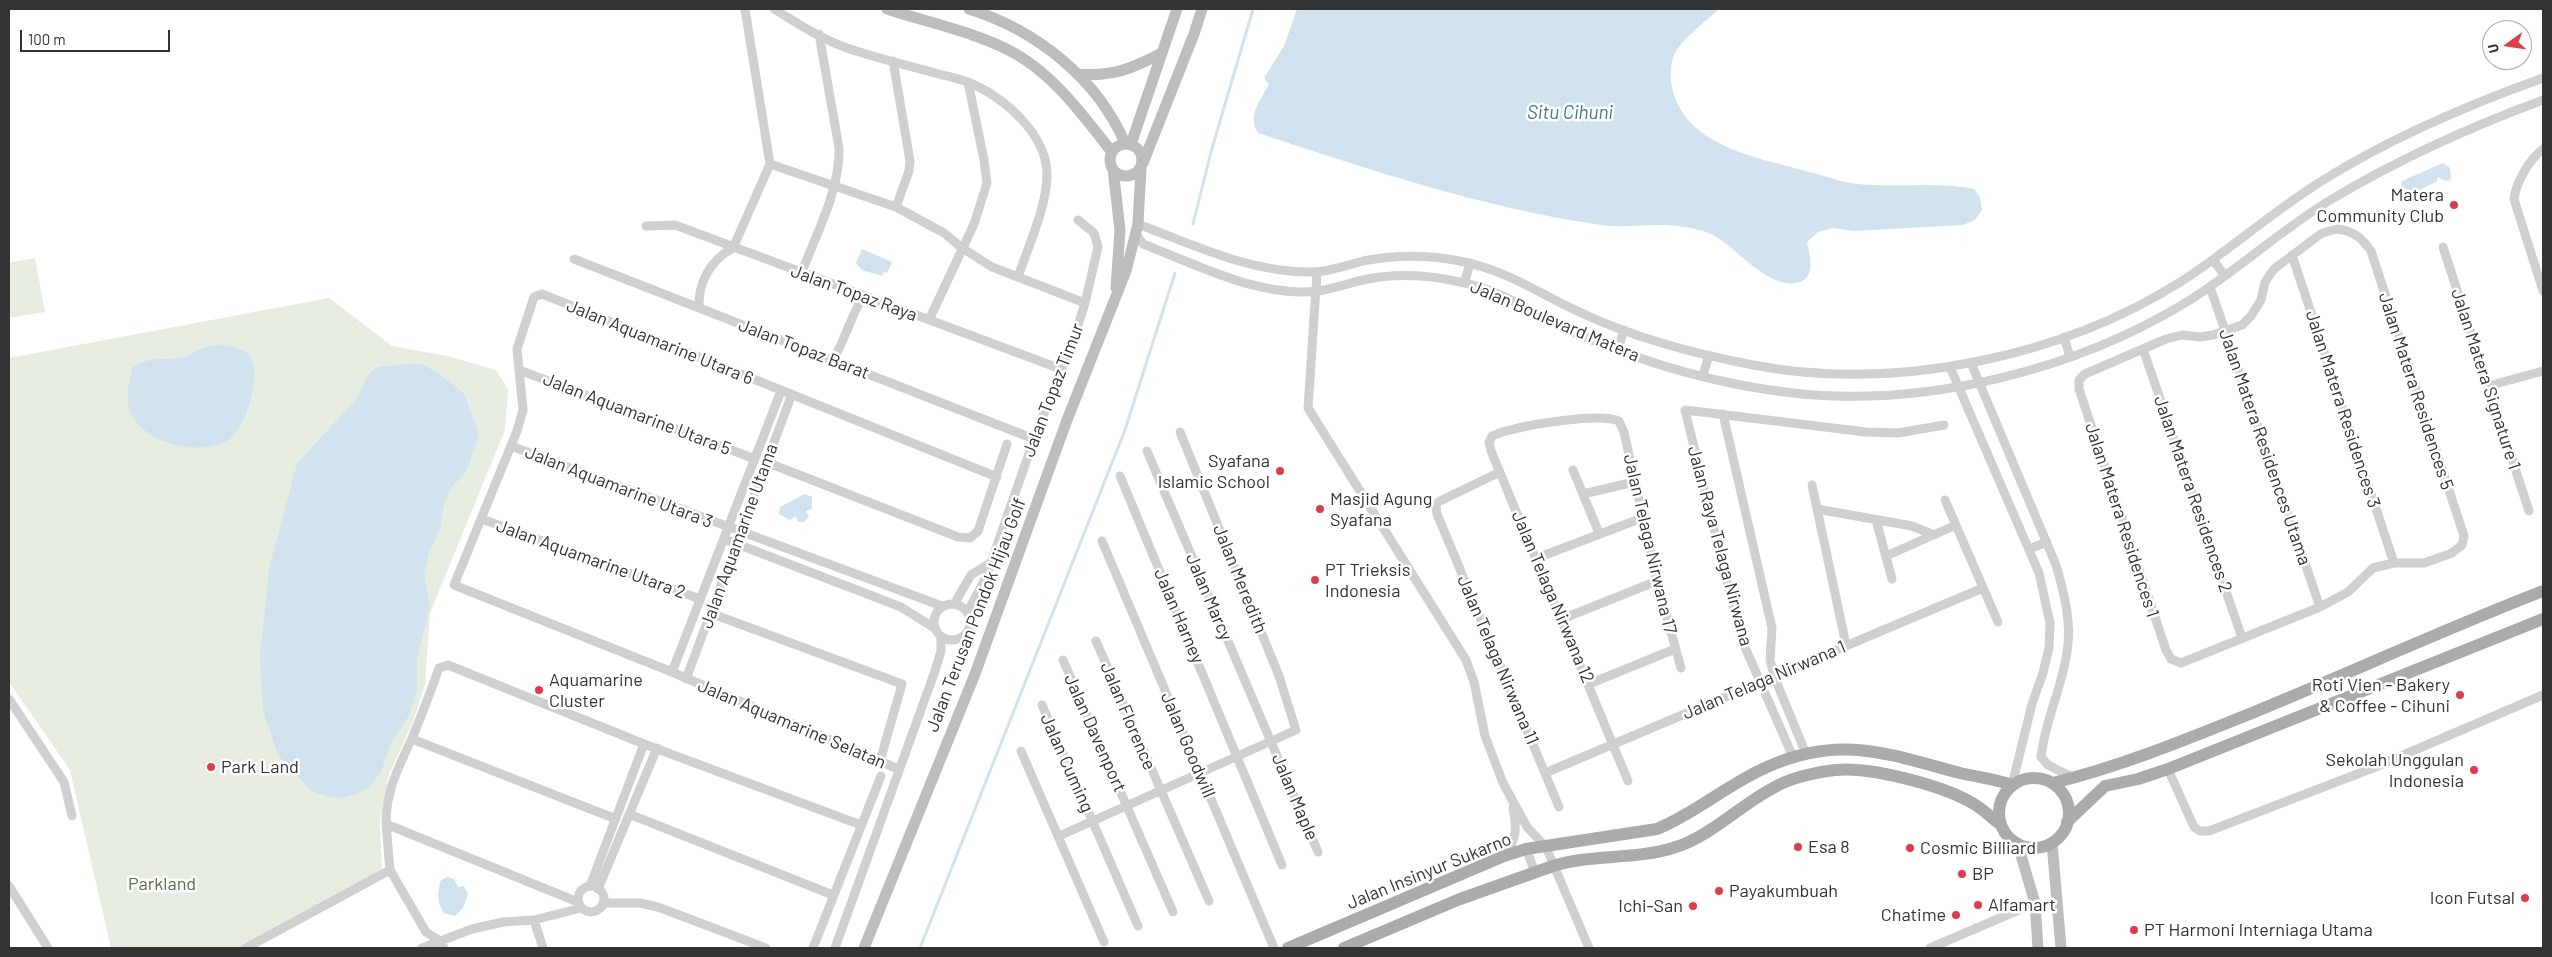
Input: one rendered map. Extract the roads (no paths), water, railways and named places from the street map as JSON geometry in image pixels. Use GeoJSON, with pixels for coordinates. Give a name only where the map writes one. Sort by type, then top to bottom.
{"type":"FeatureCollection","features":[{"type":"Feature","properties":{"kind":"main road"},"geometry":{"type":"LineString","coordinates":[[887,9],[970,34],[1016,54],[1042,73],[1073,102],[1108,148],[1113,169],[1119,174],[1127,176],[1135,174],[1142,166],[1202,9]]}},
{"type":"Feature","properties":{"kind":"main road"},"geometry":{"type":"LineString","coordinates":[[969,9],[991,16],[1026,34],[1077,74],[1093,89],[1113,116],[1128,144],[1141,153],[1142,166]]}},
{"type":"Feature","properties":{"kind":"main road"},"geometry":{"type":"LineString","coordinates":[[1128,144],[1177,9]]}},
{"type":"Feature","properties":{"kind":"main road"},"geometry":{"type":"LineString","coordinates":[[1077,74],[1098,76],[1115,74],[1135,67],[1162,53]]}},
{"type":"Feature","properties":{"kind":"main road"},"geometry":{"type":"LineString","coordinates":[[1137,122],[1155,132]]}},
{"type":"Feature","properties":{"kind":"main road"},"geometry":{"type":"LineString","coordinates":[[1108,148],[1120,130]]}},
{"type":"Feature","properties":{"kind":"main road"},"geometry":{"type":"LineString","coordinates":[[1108,148],[1128,144]]}},
{"type":"Feature","properties":{"kind":"main road","name":"Jalan Terusan Pondok Hijau Golf"},"geometry":{"type":"LineString","coordinates":[[864,948],[975,674],[1116,292],[1126,271],[1137,229],[1142,166]]}},
{"type":"Feature","properties":{"kind":"main road","name":"Jalan Terusan Pondok Hijau Golf"},"geometry":{"type":"LineString","coordinates":[[1113,169],[1119,212],[1120,242],[1116,292]]}},
{"type":"Feature","properties":{"kind":"main road"},"geometry":{"type":"LineString","coordinates":[[1119,212],[1137,229]]}},
{"type":"Feature","properties":{"kind":"main road"},"geometry":{"type":"LineString","coordinates":[[2053,783],[2065,796],[2069,814],[2064,830],[2052,843],[2035,848],[2018,844],[2005,833],[2001,825],[1999,808],[2001,799],[2012,785],[2028,778],[2036,778],[2053,783],[2113,768],[2280,701],[2486,613],[2543,591]]}},
{"type":"Feature","properties":{"kind":"main road"},"geometry":{"type":"LineString","coordinates":[[2067,822],[2105,786],[2138,779],[2168,769],[2543,619]]}},
{"type":"Feature","properties":{"kind":"main road"},"geometry":{"type":"LineString","coordinates":[[2280,701],[2288,720]]}},
{"type":"Feature","properties":{"kind":"main road","name":"Jalan Insinyur Sukarno"},"geometry":{"type":"LineString","coordinates":[[1288,948],[1504,856],[1526,850],[1657,829],[1678,821],[1737,782],[1793,757],[1806,754],[1865,749],[1888,753],[2012,785]]}},
{"type":"Feature","properties":{"kind":"main road"},"geometry":{"type":"LineString","coordinates":[[1344,948],[1460,899],[1568,861],[1620,858],[1672,848],[1694,840],[1774,787],[1805,776],[1836,770],[1868,772],[1936,787],[1980,808],[2001,825]]}},
{"type":"Feature","properties":{"kind":"main road"},"geometry":{"type":"LineString","coordinates":[[2052,843],[2060,948]]}},
{"type":"Feature","properties":{"kind":"main road"},"geometry":{"type":"LineString","coordinates":[[2018,844],[2035,903],[2038,948]]}},
{"type":"Feature","properties":{"kind":"main road"},"geometry":{"type":"LineString","coordinates":[[1390,905],[1398,925]]}},
{"type":"Feature","properties":{"kind":"street"},"geometry":{"type":"LineString","coordinates":[[699,308],[699,296],[707,273],[722,254],[733,248],[770,164],[769,145],[745,9]]}},
{"type":"Feature","properties":{"kind":"street"},"geometry":{"type":"LineString","coordinates":[[774,9],[846,48],[968,82],[997,99],[1028,125],[1040,142],[1046,157],[1046,194],[1018,277]]}},
{"type":"Feature","properties":{"kind":"street"},"geometry":{"type":"LineString","coordinates":[[801,274],[835,187],[840,161],[819,34]]}},
{"type":"Feature","properties":{"kind":"street"},"geometry":{"type":"LineString","coordinates":[[893,62],[910,160],[909,171],[896,208]]}},
{"type":"Feature","properties":{"kind":"street","name":"Jalan Boulevard Matera"},"geometry":{"type":"LineString","coordinates":[[1137,229],[1250,265],[1279,272],[1317,272],[1368,260],[1403,256],[1442,258],[1470,264],[1518,281],[1589,317],[1680,349],[1794,372],[1848,376],[1950,367],[2064,338],[2124,312],[2178,283],[2213,260],[2259,224],[2318,183],[2382,148],[2445,117],[2543,78]]}},
{"type":"Feature","properties":{"kind":"street"},"geometry":{"type":"LineString","coordinates":[[929,320],[979,210],[986,183],[986,166],[968,82]]}},
{"type":"Feature","properties":{"kind":"street","name":"Jalan Boulevard Matera"},"geometry":{"type":"LineString","coordinates":[[1137,229],[1144,244],[1243,282],[1273,290],[1316,291],[1371,278],[1403,275],[1439,278],[1464,283],[1509,300],[1582,336],[1618,350],[1703,375],[1792,393],[1848,397],[1900,394],[1979,383],[2070,357],[2133,331],[2210,287],[2271,241],[2329,201],[2391,166],[2453,136],[2543,100]]}},
{"type":"Feature","properties":{"kind":"street"},"geometry":{"type":"LineString","coordinates":[[2543,149],[2536,155],[2515,189],[2514,199],[2543,291]]}},
{"type":"Feature","properties":{"kind":"street"},"geometry":{"type":"LineString","coordinates":[[770,164],[896,208],[944,233],[962,248],[992,266],[1085,303]]}},
{"type":"Feature","properties":{"kind":"street","name":"Jalan Topaz Timur"},"geometry":{"type":"LineString","coordinates":[[968,611],[986,577],[1034,439],[1085,303],[1098,247],[1094,233],[1078,220]]}},
{"type":"Feature","properties":{"kind":"street","name":"Jalan Topaz Raya"},"geometry":{"type":"LineString","coordinates":[[646,226],[675,225],[801,274],[1061,369]]}},
{"type":"Feature","properties":{"kind":"street","name":"Jalan Matera Residences 5"},"geometry":{"type":"LineString","coordinates":[[2292,255],[2322,233],[2337,228],[2351,231],[2363,239],[2371,251],[2464,536],[2462,545],[2452,553],[2424,563],[2394,563]]}},
{"type":"Feature","properties":{"kind":"street","name":"Jalan Matera Signature 1"},"geometry":{"type":"LineString","coordinates":[[2443,247],[2530,511]]}},
{"type":"Feature","properties":{"kind":"street"},"geometry":{"type":"LineString","coordinates":[[2143,349],[2182,335],[2200,337],[2242,325],[2251,316],[2261,300],[2265,282],[2274,269],[2292,255]]}},
{"type":"Feature","properties":{"kind":"street","name":"Jalan Matera Residences 3"},"geometry":{"type":"LineString","coordinates":[[2292,255],[2394,563]]}},
{"type":"Feature","properties":{"kind":"street","name":"Jalan Topaz Barat"},"geometry":{"type":"LineString","coordinates":[[574,259],[1034,439]]}},
{"type":"Feature","properties":{"kind":"street"},"geometry":{"type":"LineString","coordinates":[[2213,260],[2225,276]]}},
{"type":"Feature","properties":{"kind":"street"},"geometry":{"type":"LineString","coordinates":[[1464,283],[1470,264]]}},
{"type":"Feature","properties":{"kind":"street"},"geometry":{"type":"LineString","coordinates":[[1317,272],[1308,408],[1466,660],[1474,682],[1485,736],[1512,800],[1527,828],[1546,847],[1589,948]]}},
{"type":"Feature","properties":{"kind":"street","name":"Jalan Matera Residences Utama"},"geometry":{"type":"LineString","coordinates":[[2210,287],[2320,608]]}},
{"type":"Feature","properties":{"kind":"street","name":"Jalan Aquamarine Utara 6"},"geometry":{"type":"LineString","coordinates":[[519,370],[517,349],[534,297],[540,294],[997,477]]}},
{"type":"Feature","properties":{"kind":"street"},"geometry":{"type":"LineString","coordinates":[[834,360],[862,296]]}},
{"type":"Feature","properties":{"kind":"street"},"geometry":{"type":"LineString","coordinates":[[1618,350],[1624,330]]}},
{"type":"Feature","properties":{"kind":"street"},"geometry":{"type":"LineString","coordinates":[[2064,338],[2070,357]]}},
{"type":"Feature","properties":{"kind":"street","name":"Jalan Matera Residences 1"},"geometry":{"type":"LineString","coordinates":[[2143,349],[2085,374],[2079,380],[2082,398],[2166,650],[2171,659],[2181,663],[2242,638]]}},
{"type":"Feature","properties":{"kind":"street","name":"Jalan Matera Residences 2"},"geometry":{"type":"LineString","coordinates":[[2143,349],[2242,638]]}},
{"type":"Feature","properties":{"kind":"street"},"geometry":{"type":"LineString","coordinates":[[1703,375],[1709,355]]}},
{"type":"Feature","properties":{"kind":"street"},"geometry":{"type":"LineString","coordinates":[[1971,363],[2046,542],[2064,590],[2068,622],[2068,651],[2062,678],[2043,734],[2041,757],[2048,764],[2074,778]]}},
{"type":"Feature","properties":{"kind":"street"},"geometry":{"type":"LineString","coordinates":[[1950,367],[2029,550],[2046,596],[2050,623],[2049,648],[2032,704],[2012,785]]}},
{"type":"Feature","properties":{"kind":"street"},"geometry":{"type":"LineString","coordinates":[[482,519],[523,410],[523,389],[519,370]]}},
{"type":"Feature","properties":{"kind":"street","name":"Jalan Aquamarine Utara 5"},"geometry":{"type":"LineString","coordinates":[[519,370],[755,459]]}},
{"type":"Feature","properties":{"kind":"street"},"geometry":{"type":"LineString","coordinates":[[2488,386],[2543,371]]}},
{"type":"Feature","properties":{"kind":"street","name":"Jalan Aquamarine Utama"},"geometry":{"type":"LineString","coordinates":[[672,672],[781,390]]}},
{"type":"Feature","properties":{"kind":"street","name":"Jalan Aquamarine Utama"},"geometry":{"type":"LineString","coordinates":[[686,679],[792,394]]}},
{"type":"Feature","properties":{"kind":"street","name":"Jalan Raya Telaga Nirwana"},"geometry":{"type":"LineString","coordinates":[[1793,757],[1737,623],[1685,410],[1723,414],[1772,628],[1770,660],[1774,676],[1806,754]]}},
{"type":"Feature","properties":{"kind":"street"},"geometry":{"type":"LineString","coordinates":[[1723,414],[1866,432],[1898,433],[1944,425]]}},
{"type":"Feature","properties":{"kind":"street","name":"Jalan Telaga Nirwana 17"},"geometry":{"type":"LineString","coordinates":[[1491,451],[1490,438],[1499,433],[1542,424],[1587,419],[1619,421],[1624,432],[1657,581],[1681,668]]}},
{"type":"Feature","properties":{"kind":"street","name":"Jalan Meredith"},"geometry":{"type":"LineString","coordinates":[[1180,432],[1279,676],[1297,726],[1293,732],[1271,742]]}},
{"type":"Feature","properties":{"kind":"street"},"geometry":{"type":"LineString","coordinates":[[766,462],[958,537],[967,538],[978,531],[1007,444]]}},
{"type":"Feature","properties":{"kind":"street","name":"Jalan Aquamarine Utara 3"},"geometry":{"type":"LineString","coordinates":[[511,446],[740,533],[942,606]]}},
{"type":"Feature","properties":{"kind":"street","name":"Jalan Marcy"},"geometry":{"type":"LineString","coordinates":[[1146,451],[1271,742]]}},
{"type":"Feature","properties":{"kind":"street","name":"Jalan Telaga Nirwana 12"},"geometry":{"type":"LineString","coordinates":[[1491,451],[1628,781]]}},
{"type":"Feature","properties":{"kind":"street"},"geometry":{"type":"LineString","coordinates":[[1573,470],[1599,533]]}},
{"type":"Feature","properties":{"kind":"street","name":"Jalan Telaga Nirwana 11"},"geometry":{"type":"LineString","coordinates":[[1500,472],[1440,501],[1436,504],[1437,514],[1559,806]]}},
{"type":"Feature","properties":{"kind":"street","name":"Jalan Harney"},"geometry":{"type":"LineString","coordinates":[[1120,476],[1282,866]]}},
{"type":"Feature","properties":{"kind":"street"},"geometry":{"type":"LineString","coordinates":[[1584,494],[1634,482]]}},
{"type":"Feature","properties":{"kind":"street"},"geometry":{"type":"LineString","coordinates":[[1812,485],[1846,645]]}},
{"type":"Feature","properties":{"kind":"street"},"geometry":{"type":"LineString","coordinates":[[1945,500],[1998,622]]}},
{"type":"Feature","properties":{"kind":"street"},"geometry":{"type":"LineString","coordinates":[[1817,508],[1912,526],[1934,534]]}},
{"type":"Feature","properties":{"kind":"street"},"geometry":{"type":"LineString","coordinates":[[1537,558],[1642,518]]}},
{"type":"Feature","properties":{"kind":"street","name":"Jalan Aquamarine Selatan"},"geometry":{"type":"LineString","coordinates":[[482,519],[454,585],[672,672],[898,769]]}},
{"type":"Feature","properties":{"kind":"street","name":"Jalan Aquamarine Utara 2"},"geometry":{"type":"LineString","coordinates":[[482,519],[700,600]]}},
{"type":"Feature","properties":{"kind":"street"},"geometry":{"type":"LineString","coordinates":[[1876,520],[1892,579]]}},
{"type":"Feature","properties":{"kind":"street"},"geometry":{"type":"LineString","coordinates":[[1886,556],[1956,525]]}},
{"type":"Feature","properties":{"kind":"street"},"geometry":{"type":"LineString","coordinates":[[724,539],[901,608],[938,633],[952,640]]}},
{"type":"Feature","properties":{"kind":"street","name":"Jalan Goodwill"},"geometry":{"type":"LineString","coordinates":[[1102,541],[1274,948]]}},
{"type":"Feature","properties":{"kind":"street"},"geometry":{"type":"LineString","coordinates":[[2029,550],[2046,542]]}},
{"type":"Feature","properties":{"kind":"street"},"geometry":{"type":"LineString","coordinates":[[954,604],[971,575],[990,563]]}},
{"type":"Feature","properties":{"kind":"street"},"geometry":{"type":"LineString","coordinates":[[2242,638],[2320,608],[2348,592],[2373,568],[2394,563]]}},
{"type":"Feature","properties":{"kind":"street"},"geometry":{"type":"LineString","coordinates":[[1562,619],[1657,581]]}},
{"type":"Feature","properties":{"kind":"street","name":"Jalan Telaga Nirwana 1"},"geometry":{"type":"LineString","coordinates":[[1544,773],[1983,588]]}},
{"type":"Feature","properties":{"kind":"street"},"geometry":{"type":"LineString","coordinates":[[835,948],[941,651],[952,640],[958,639],[968,632],[971,620],[968,611],[954,604],[942,606],[935,617],[941,651]]}},
{"type":"Feature","properties":{"kind":"street"},"geometry":{"type":"LineString","coordinates":[[710,613],[903,686],[880,762]]}},
{"type":"Feature","properties":{"kind":"street","name":"Jalan Florence"},"geometry":{"type":"LineString","coordinates":[[1096,642],[1208,901]]}},
{"type":"Feature","properties":{"kind":"street"},"geometry":{"type":"LineString","coordinates":[[1589,684],[1675,649]]}},
{"type":"Feature","properties":{"kind":"street","name":"Jalan Davenport"},"geometry":{"type":"LineString","coordinates":[[1063,660],[1173,912]]}},
{"type":"Feature","properties":{"kind":"street"},"geometry":{"type":"LineString","coordinates":[[442,945],[426,932],[390,870],[386,806],[396,771],[412,739],[439,668],[448,665],[644,744],[861,825]]}},
{"type":"Feature","properties":{"kind":"street"},"geometry":{"type":"LineString","coordinates":[[2168,769],[2194,827],[2200,831],[2209,831],[2373,768],[2543,695]]}},
{"type":"Feature","properties":{"kind":"street"},"geometry":{"type":"LineString","coordinates":[[9,699],[64,782],[72,816]]}},
{"type":"Feature","properties":{"kind":"street","name":"Jalan Cuming"},"geometry":{"type":"LineString","coordinates":[[1042,705],[1138,926]]}},
{"type":"Feature","properties":{"kind":"street"},"geometry":{"type":"LineString","coordinates":[[412,739],[616,819]]}},
{"type":"Feature","properties":{"kind":"street"},"geometry":{"type":"LineString","coordinates":[[1059,836],[1271,742]]}},
{"type":"Feature","properties":{"kind":"street","name":"Jalan Maple"},"geometry":{"type":"LineString","coordinates":[[1271,742],[1318,852]]}},
{"type":"Feature","properties":{"kind":"street"},"geometry":{"type":"LineString","coordinates":[[594,887],[616,819],[644,744]]}},
{"type":"Feature","properties":{"kind":"street"},"geometry":{"type":"LineString","coordinates":[[594,887],[629,814],[657,748]]}},
{"type":"Feature","properties":{"kind":"street"},"geometry":{"type":"LineString","coordinates":[[1022,751],[1104,942]]}},
{"type":"Feature","properties":{"kind":"street"},"geometry":{"type":"LineString","coordinates":[[813,948],[881,776]]}},
{"type":"Feature","properties":{"kind":"street"},"geometry":{"type":"LineString","coordinates":[[1504,856],[1513,844],[1516,833],[1512,800]]}},
{"type":"Feature","properties":{"kind":"street"},"geometry":{"type":"LineString","coordinates":[[629,814],[833,895]]}},
{"type":"Feature","properties":{"kind":"street"},"geometry":{"type":"LineString","coordinates":[[386,824],[579,905],[588,912],[595,912],[603,904],[640,903],[658,907],[766,948]]}},
{"type":"Feature","properties":{"kind":"street"},"geometry":{"type":"LineString","coordinates":[[1526,850],[1535,872]]}},
{"type":"Feature","properties":{"kind":"street"},"geometry":{"type":"LineString","coordinates":[[246,948],[390,870]]}},
{"type":"Feature","properties":{"kind":"street"},"geometry":{"type":"LineString","coordinates":[[9,886],[48,948]]}},
{"type":"Feature","properties":{"kind":"street"},"geometry":{"type":"LineString","coordinates":[[594,887],[603,895],[603,904]]}},
{"type":"Feature","properties":{"kind":"street"},"geometry":{"type":"LineString","coordinates":[[579,905],[582,889],[594,887]]}},
{"type":"Feature","properties":{"kind":"street"},"geometry":{"type":"LineString","coordinates":[[1930,948],[2035,903]]}},
{"type":"Feature","properties":{"kind":"street"},"geometry":{"type":"LineString","coordinates":[[426,932],[425,948],[442,945],[472,929],[503,922],[534,920],[579,905]]}},
{"type":"Feature","properties":{"kind":"street"},"geometry":{"type":"LineString","coordinates":[[534,920],[543,948]]}},
{"type":"Feature","properties":{"kind":"water","name":"Situ Cihuni"},"geometry":{"type":"Polygon","coordinates":[[[1297,9],[1719,9],[1690,34],[1676,51],[1671,69],[1672,88],[1679,107],[1691,123],[1706,136],[1724,146],[1763,160],[1850,183],[1872,185],[1944,185],[1974,189],[1980,197],[1982,210],[1975,220],[1963,225],[1853,231],[1833,228],[1818,232],[1807,242],[1810,254],[1810,272],[1807,277],[1803,281],[1796,283],[1785,283],[1763,273],[1713,235],[1688,227],[1601,225],[1514,209],[1428,187],[1258,133],[1255,127],[1254,115],[1269,84],[1264,78],[1284,46],[1297,9]]]}},
{"type":"Feature","properties":{"kind":"water"},"geometry":{"type":"Polygon","coordinates":[[[2443,163],[2450,168],[2451,178],[2449,181],[2438,177],[2436,182],[2413,193],[2401,186],[2402,181],[2443,163]]]}},
{"type":"Feature","properties":{"kind":"water"},"geometry":{"type":"Polygon","coordinates":[[[862,249],[892,262],[887,273],[884,272],[882,276],[862,270],[856,263],[862,249]]]}},
{"type":"Feature","properties":{"kind":"water"},"geometry":{"type":"Polygon","coordinates":[[[217,345],[240,349],[247,353],[252,361],[254,385],[251,399],[241,425],[234,435],[227,441],[215,445],[187,447],[172,444],[147,432],[130,411],[128,389],[133,367],[153,359],[184,357],[202,348],[217,345]]]}},
{"type":"Feature","properties":{"kind":"water"},"geometry":{"type":"Polygon","coordinates":[[[421,364],[440,374],[464,394],[479,434],[466,472],[450,489],[443,508],[440,529],[429,552],[424,575],[430,607],[417,657],[417,689],[409,716],[391,743],[381,772],[370,787],[357,794],[341,798],[326,796],[311,791],[278,755],[263,711],[260,655],[269,569],[297,464],[352,405],[373,370],[380,367],[421,364]]]}},
{"type":"Feature","properties":{"kind":"water"},"geometry":{"type":"Polygon","coordinates":[[[805,494],[812,497],[812,509],[806,511],[809,517],[804,522],[798,522],[796,516],[790,520],[779,514],[780,507],[805,494]]]}},
{"type":"Feature","properties":{"kind":"water"},"geometry":{"type":"Polygon","coordinates":[[[447,877],[454,879],[458,887],[464,886],[468,894],[463,908],[455,916],[444,913],[439,901],[438,893],[441,880],[447,877]]]}},
{"type":"Feature","properties":{"kind":"waterway"},"geometry":{"type":"LineString","coordinates":[[1193,224],[1211,152],[1253,9]]}},
{"type":"Feature","properties":{"kind":"waterway"},"geometry":{"type":"LineString","coordinates":[[920,948],[1125,430],[1175,273]]}},
{"type":"Feature","properties":{"kind":"place","name":"Matera Community Club"},"geometry":{"type":"Point","coordinates":[2454,205]}},
{"type":"Feature","properties":{"kind":"place","name":"Syafana Islamic School"},"geometry":{"type":"Point","coordinates":[1280,471]}},
{"type":"Feature","properties":{"kind":"place","name":"Masjid Agung Syafana"},"geometry":{"type":"Point","coordinates":[1320,509]}},
{"type":"Feature","properties":{"kind":"place","name":"PT Trieksis Indonesia"},"geometry":{"type":"Point","coordinates":[1315,580]}},
{"type":"Feature","properties":{"kind":"place","name":"Aquamarine Cluster"},"geometry":{"type":"Point","coordinates":[539,690]}},
{"type":"Feature","properties":{"kind":"place","name":"Roti Vien - Bakery & Coffee - Cihuni"},"geometry":{"type":"Point","coordinates":[2460,695]}},
{"type":"Feature","properties":{"kind":"place","name":"Park Land"},"geometry":{"type":"Point","coordinates":[211,767]}},
{"type":"Feature","properties":{"kind":"place","name":"Sekolah Unggulan Indonesia"},"geometry":{"type":"Point","coordinates":[2474,770]}},
{"type":"Feature","properties":{"kind":"place","name":"Esa 8"},"geometry":{"type":"Point","coordinates":[1798,847]}},
{"type":"Feature","properties":{"kind":"place","name":"Cosmic Billiard"},"geometry":{"type":"Point","coordinates":[1910,848]}},
{"type":"Feature","properties":{"kind":"place","name":"BP"},"geometry":{"type":"Point","coordinates":[1962,874]}},
{"type":"Feature","properties":{"kind":"place","name":"Payakumbuah"},"geometry":{"type":"Point","coordinates":[1719,891]}},
{"type":"Feature","properties":{"kind":"place","name":"Icon Futsal"},"geometry":{"type":"Point","coordinates":[2525,898]}},
{"type":"Feature","properties":{"kind":"place","name":"Alfamart"},"geometry":{"type":"Point","coordinates":[1978,905]}},
{"type":"Feature","properties":{"kind":"place","name":"Ichi-San"},"geometry":{"type":"Point","coordinates":[1693,906]}},
{"type":"Feature","properties":{"kind":"place","name":"Chatime"},"geometry":{"type":"Point","coordinates":[1956,915]}},
{"type":"Feature","properties":{"kind":"place","name":"PT Harmoni Interniaga Utama"},"geometry":{"type":"Point","coordinates":[2134,930]}},
{"type":"Feature","properties":{"kind":"park label","name":"Parkland"},"geometry":{"type":"Point","coordinates":[162,884]}}]}
